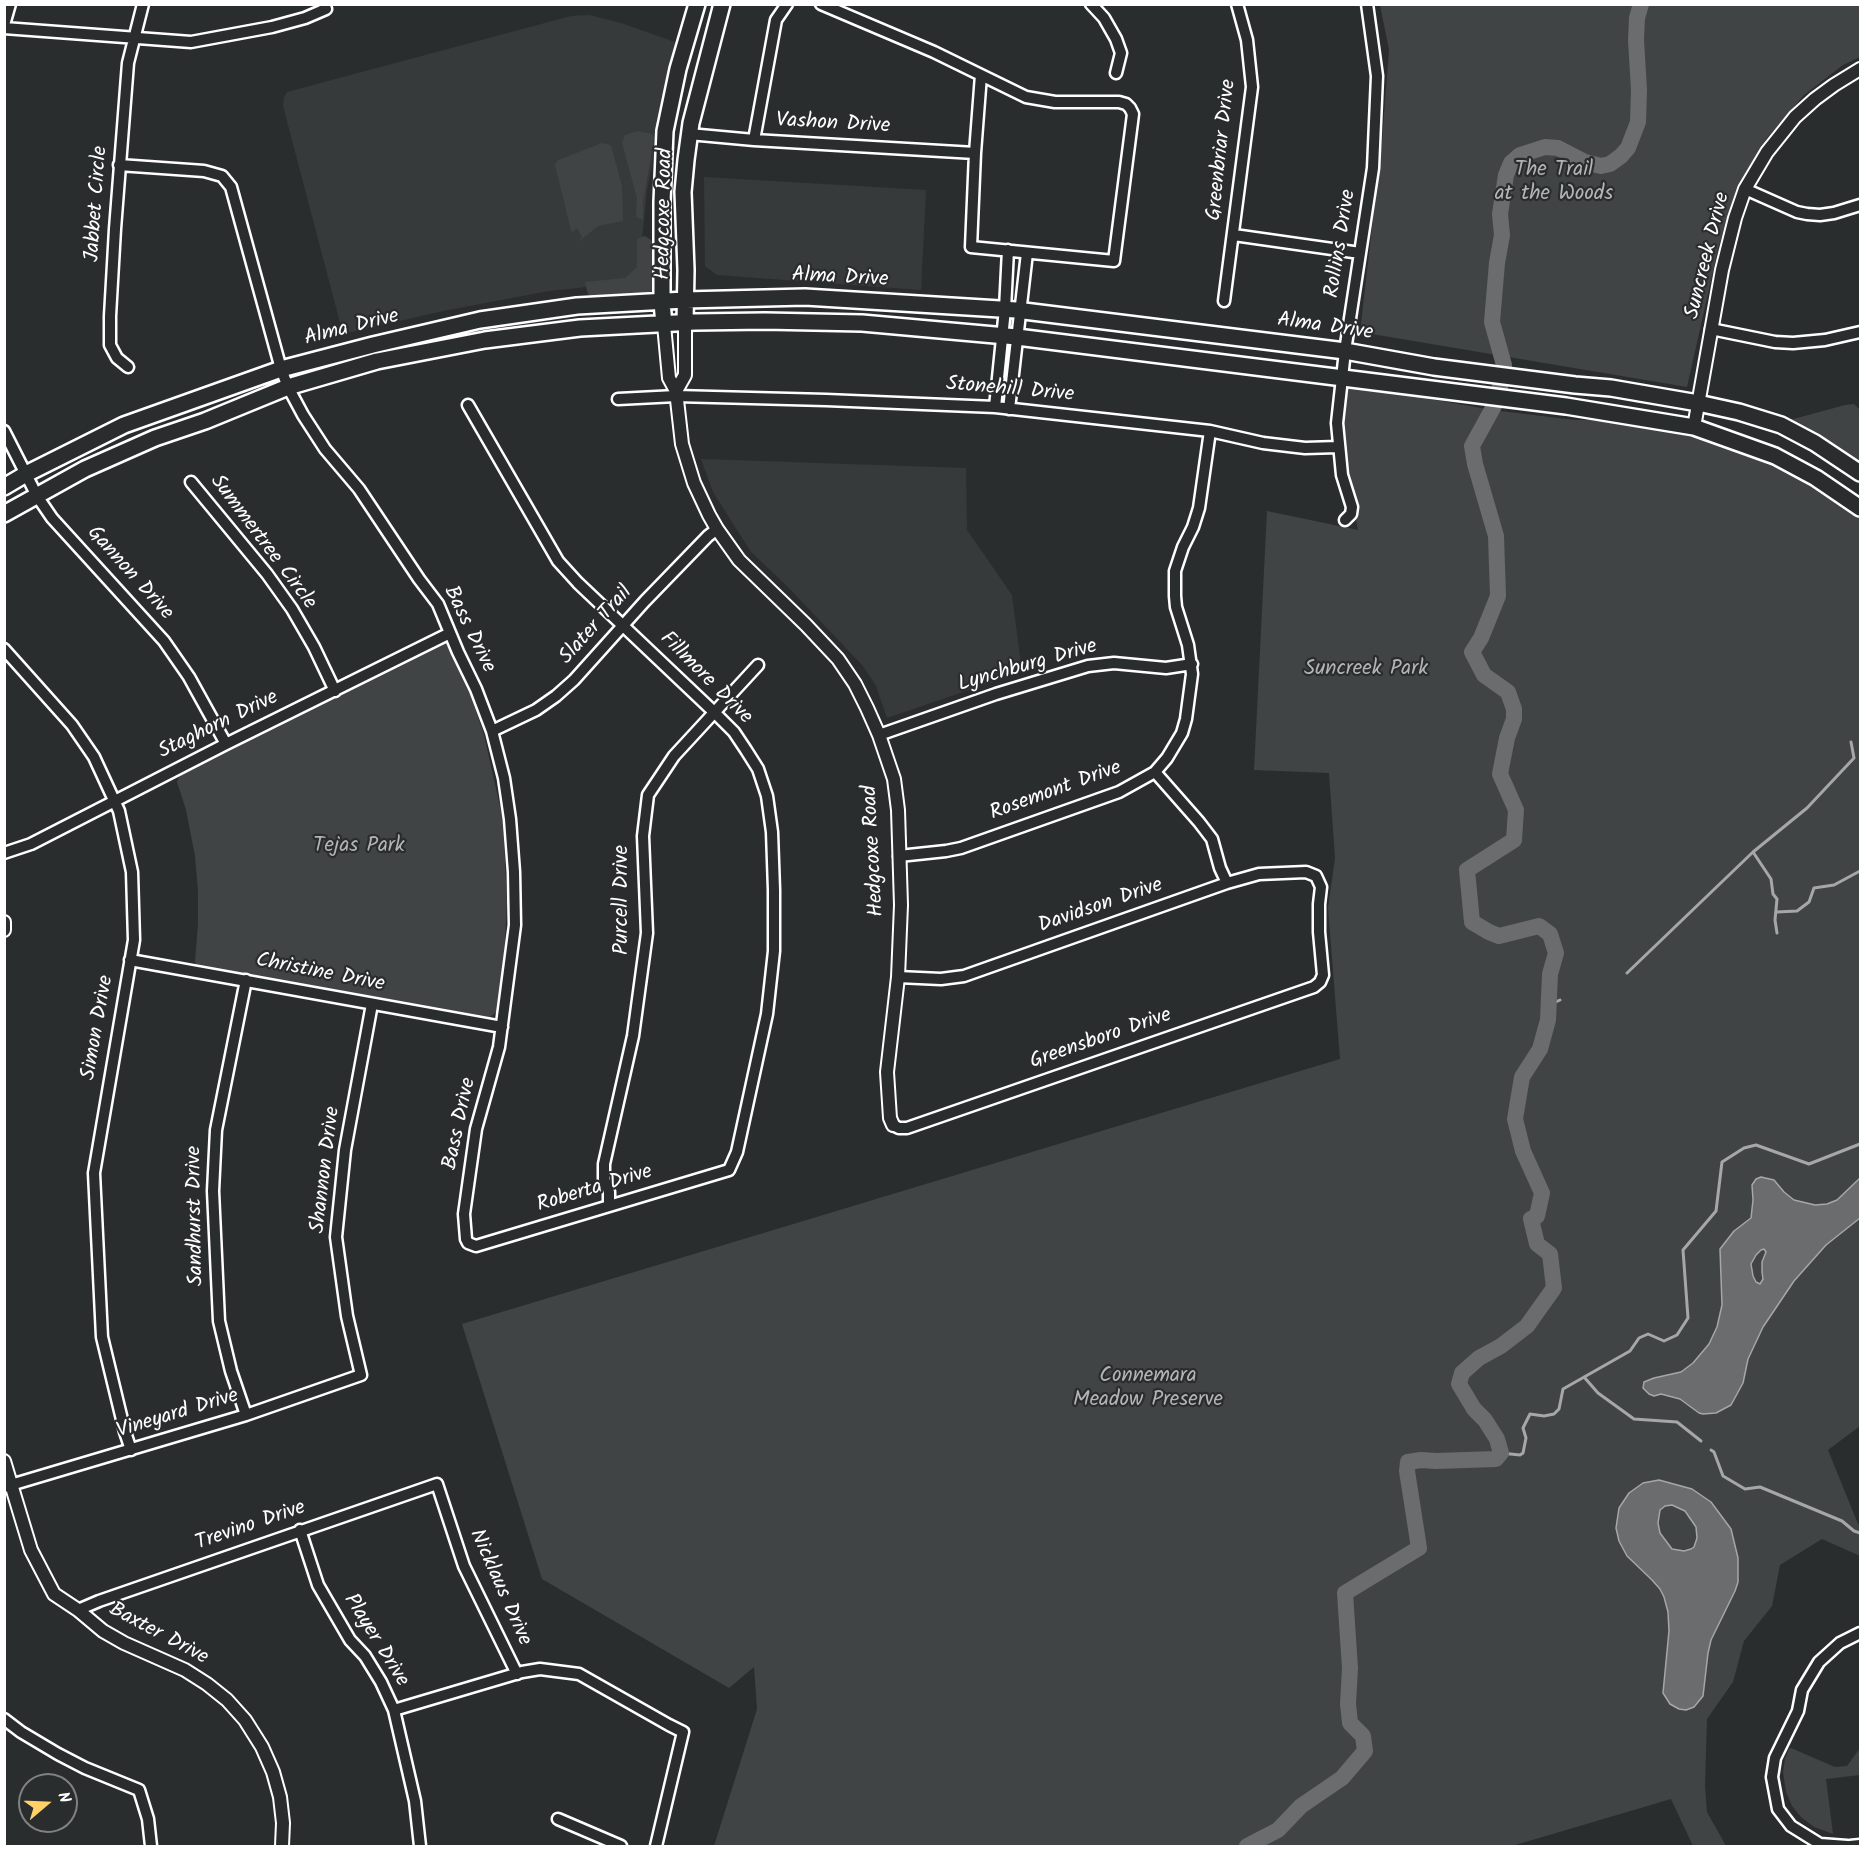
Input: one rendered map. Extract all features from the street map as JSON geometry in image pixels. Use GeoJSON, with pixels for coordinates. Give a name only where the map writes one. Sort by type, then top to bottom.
{"type":"FeatureCollection","features":[{"type":"Feature","properties":{"kind":"main road","name":"Hedgcoxe Road"},"geometry":{"type":"LineString","coordinates":[[664,325],[662,202],[665,131],[678,69],[697,4]]}},
{"type":"Feature","properties":{"kind":"main road","name":"Hedgcoxe Road"},"geometry":{"type":"LineString","coordinates":[[685,323],[683,192],[689,134],[722,4]]}},
{"type":"Feature","properties":{"kind":"main road"},"geometry":{"type":"LineString","coordinates":[[665,131],[689,134]]}},
{"type":"Feature","properties":{"kind":"main road","name":"Alma Drive"},"geometry":{"type":"LineString","coordinates":[[4,487],[124,425],[281,369],[373,345],[480,320],[577,306],[805,297],[1013,310],[1345,351],[1434,367],[1611,388],[1698,403],[1739,412],[1781,425],[1815,443],[1860,473]]}},
{"type":"Feature","properties":{"kind":"main road"},"geometry":{"type":"LineString","coordinates":[[862,323],[863,301]]}},
{"type":"Feature","properties":{"kind":"main road"},"geometry":{"type":"LineString","coordinates":[[480,320],[485,340]]}},
{"type":"Feature","properties":{"kind":"main road","name":"Alma Drive"},"geometry":{"type":"LineString","coordinates":[[4,514],[85,469],[155,438],[205,421],[288,387],[377,361],[485,340],[580,328],[765,321],[862,323],[958,330],[1566,406],[1694,427],[1775,456],[1816,478],[1860,508]]}},
{"type":"Feature","properties":{"kind":"street"},"geometry":{"type":"LineString","coordinates":[[10,4],[4,26],[191,42],[272,27],[304,18],[325,7]]}},
{"type":"Feature","properties":{"kind":"street","name":"Jabbet Circle"},"geometry":{"type":"LineString","coordinates":[[128,367],[117,358],[110,345],[112,283],[128,63],[143,4]]}},
{"type":"Feature","properties":{"kind":"street"},"geometry":{"type":"LineString","coordinates":[[754,140],[776,20],[787,4]]}},
{"type":"Feature","properties":{"kind":"street"},"geometry":{"type":"LineString","coordinates":[[821,4],[934,52],[1026,97],[1055,102],[1119,102],[1126,104],[1133,114],[1113,261],[971,247],[981,75]]}},
{"type":"Feature","properties":{"kind":"street"},"geometry":{"type":"LineString","coordinates":[[1091,4],[1104,18],[1116,39],[1121,54],[1116,73]]}},
{"type":"Feature","properties":{"kind":"street","name":"Greenbriar Drive"},"geometry":{"type":"LineString","coordinates":[[1224,301],[1252,87],[1247,40],[1236,4]]}},
{"type":"Feature","properties":{"kind":"street","name":"Rollins Drive"},"geometry":{"type":"LineString","coordinates":[[1345,520],[1351,514],[1352,507],[1342,475],[1337,423],[1345,351],[1373,168],[1377,87],[1367,4]]}},
{"type":"Feature","properties":{"kind":"street","name":"Suncreek Drive"},"geometry":{"type":"LineString","coordinates":[[1694,427],[1728,242],[1745,189],[1767,152],[1795,117],[1828,90],[1860,69]]}},
{"type":"Feature","properties":{"kind":"street","name":"Vashon Drive"},"geometry":{"type":"LineString","coordinates":[[689,134],[975,153]]}},
{"type":"Feature","properties":{"kind":"street","name":"Bass Drive"},"geometry":{"type":"LineString","coordinates":[[119,165],[204,171],[222,176],[231,187],[288,387],[325,448],[359,489],[438,604],[492,731],[504,778],[514,872],[515,925],[500,1047],[476,1129],[464,1214],[464,1235],[468,1243],[472,1245]]}},
{"type":"Feature","properties":{"kind":"street"},"geometry":{"type":"LineString","coordinates":[[1745,189],[1797,212],[1807,214],[1834,213],[1860,205]]}},
{"type":"Feature","properties":{"kind":"street"},"geometry":{"type":"LineString","coordinates":[[1234,235],[1360,253]]}},
{"type":"Feature","properties":{"kind":"street"},"geometry":{"type":"LineString","coordinates":[[1008,250],[1013,310]]}},
{"type":"Feature","properties":{"kind":"street"},"geometry":{"type":"LineString","coordinates":[[995,407],[1013,310],[1027,253]]}},
{"type":"Feature","properties":{"kind":"street","name":"Hedgcoxe Road"},"geometry":{"type":"LineString","coordinates":[[676,393],[685,375],[685,323]]}},
{"type":"Feature","properties":{"kind":"street","name":"Hedgcoxe Road"},"geometry":{"type":"LineString","coordinates":[[664,325],[669,378],[676,393],[682,444],[694,483],[717,530],[739,560],[838,659],[855,684],[879,735],[894,779],[898,810],[901,904],[898,977],[887,1072],[890,1118],[893,1125]]}},
{"type":"Feature","properties":{"kind":"street"},"geometry":{"type":"LineString","coordinates":[[1711,329],[1775,342],[1793,343],[1825,340],[1860,332]]}},
{"type":"Feature","properties":{"kind":"street"},"geometry":{"type":"LineString","coordinates":[[1009,409],[1010,336]]}},
{"type":"Feature","properties":{"kind":"street","name":"Stonehill Drive"},"geometry":{"type":"LineString","coordinates":[[618,399],[676,393],[995,407],[1210,431],[1305,448],[1338,447]]}},
{"type":"Feature","properties":{"kind":"street","name":"Fillmore Drive"},"geometry":{"type":"LineString","coordinates":[[468,405],[558,561],[578,583],[734,732],[758,770],[767,796],[772,832],[774,951],[767,1014],[737,1152],[729,1170]]}},
{"type":"Feature","properties":{"kind":"street","name":"Gannon Drive"},"geometry":{"type":"LineString","coordinates":[[4,431],[37,496],[52,518],[164,641],[189,677],[225,744]]}},
{"type":"Feature","properties":{"kind":"street","name":"Rosemont Drive"},"geometry":{"type":"LineString","coordinates":[[899,856],[962,848],[1119,792],[1155,772],[1167,758],[1182,733],[1191,689],[1192,664],[1176,607],[1174,583],[1179,557],[1199,508],[1210,431]]}},
{"type":"Feature","properties":{"kind":"street","name":"Summertree Circle"},"geometry":{"type":"LineString","coordinates":[[191,482],[267,574],[292,609],[314,647],[335,691]]}},
{"type":"Feature","properties":{"kind":"street","name":"Slater Trail"},"geometry":{"type":"LineString","coordinates":[[492,731],[536,710],[574,680],[623,625],[708,536],[717,530]]}},
{"type":"Feature","properties":{"kind":"street","name":"Staghorn Drive"},"geometry":{"type":"LineString","coordinates":[[4,853],[31,844],[225,744],[450,633]]}},
{"type":"Feature","properties":{"kind":"street","name":"Simon Drive"},"geometry":{"type":"LineString","coordinates":[[4,649],[72,725],[94,757],[119,811],[132,872],[134,940],[94,1173],[102,1337],[131,1450]]}},
{"type":"Feature","properties":{"kind":"street","name":"Lynchburg Drive"},"geometry":{"type":"LineString","coordinates":[[879,735],[996,694],[1088,666],[1114,663],[1166,668],[1192,664]]}},
{"type":"Feature","properties":{"kind":"street","name":"Purcell Drive"},"geometry":{"type":"LineString","coordinates":[[609,1206],[604,1164],[633,1036],[647,933],[643,836],[648,795],[674,756],[758,665]]}},
{"type":"Feature","properties":{"kind":"street"},"geometry":{"type":"LineString","coordinates":[[1155,772],[1200,822],[1212,839],[1227,883]]}},
{"type":"Feature","properties":{"kind":"street","name":"Davidson Drive"},"geometry":{"type":"LineString","coordinates":[[898,977],[934,979],[964,976],[1227,883],[1259,874],[1306,872],[1316,876],[1321,886],[1319,932],[1323,975],[1320,982]]}},
{"type":"Feature","properties":{"kind":"street"},"geometry":{"type":"LineString","coordinates":[[4,922],[4,930]]}},
{"type":"Feature","properties":{"kind":"street","name":"Christine Drive"},"geometry":{"type":"LineString","coordinates":[[130,960],[502,1028]]}},
{"type":"Feature","properties":{"kind":"street","name":"Sandhurst Drive"},"geometry":{"type":"LineString","coordinates":[[246,980],[216,1130],[213,1191],[219,1321],[231,1371],[246,1415]]}},
{"type":"Feature","properties":{"kind":"street","name":"Greensboro Drive"},"geometry":{"type":"LineString","coordinates":[[893,1125],[907,1128],[1314,987],[1320,982]]}},
{"type":"Feature","properties":{"kind":"street","name":"Shannon Drive"},"geometry":{"type":"LineString","coordinates":[[361,1376],[347,1316],[336,1237],[345,1150],[372,1004]]}},
{"type":"Feature","properties":{"kind":"street","name":"Roberta Drive"},"geometry":{"type":"LineString","coordinates":[[472,1245],[480,1246],[729,1170]]}},
{"type":"Feature","properties":{"kind":"street","name":"Vineyard Drive"},"geometry":{"type":"LineString","coordinates":[[8,1486],[246,1415],[361,1376]]}},
{"type":"Feature","properties":{"kind":"street","name":"Baxter Drive"},"geometry":{"type":"LineString","coordinates":[[4,1461],[8,1486],[31,1550],[54,1594],[103,1631],[184,1670],[207,1684],[227,1700],[245,1720],[262,1747],[273,1772],[280,1797],[283,1823],[282,1846]]}},
{"type":"Feature","properties":{"kind":"street","name":"Trevino Drive"},"geometry":{"type":"LineString","coordinates":[[78,1610],[300,1530],[437,1484]]}},
{"type":"Feature","properties":{"kind":"street","name":"Nicklaus Drive"},"geometry":{"type":"LineString","coordinates":[[437,1484],[464,1566],[516,1674]]}},
{"type":"Feature","properties":{"kind":"street","name":"Player Drive"},"geometry":{"type":"LineString","coordinates":[[300,1530],[318,1585],[350,1640],[365,1656],[376,1673],[394,1710],[415,1801],[420,1846]]}},
{"type":"Feature","properties":{"kind":"street"},"geometry":{"type":"LineString","coordinates":[[1860,1633],[1840,1643],[1819,1662],[1802,1690],[1798,1711],[1775,1758],[1772,1778],[1778,1809],[1791,1826],[1820,1844],[1860,1845]]}},
{"type":"Feature","properties":{"kind":"street"},"geometry":{"type":"LineString","coordinates":[[394,1710],[540,1669],[579,1674],[683,1732],[656,1846]]}},
{"type":"Feature","properties":{"kind":"street"},"geometry":{"type":"LineString","coordinates":[[4,1719],[58,1754],[85,1768],[139,1790],[148,1819],[151,1846]]}},
{"type":"Feature","properties":{"kind":"street"},"geometry":{"type":"LineString","coordinates":[[558,1820],[621,1846]]}},
{"type":"Feature","properties":{"kind":"shaded area"},"geometry":{"type":"Polygon","coordinates":[[[589,15],[621,23],[675,42],[647,190],[640,260],[634,277],[605,285],[549,291],[443,311],[343,334],[283,106],[287,92],[571,16],[589,15]]]}},
{"type":"Feature","properties":{"kind":"shaded area"},"geometry":{"type":"Polygon","coordinates":[[[704,177],[926,190],[921,290],[717,275],[705,266],[704,177]]]}},
{"type":"Feature","properties":{"kind":"shaded area"},"geometry":{"type":"Polygon","coordinates":[[[701,459],[966,468],[967,530],[1012,595],[1022,672],[887,718],[876,686],[863,666],[787,586],[751,552],[713,492],[701,459]]]}},
{"type":"Feature","properties":{"kind":"shaded area"},"geometry":{"type":"Polygon","coordinates":[[[1761,1177],[1774,1180],[1794,1200],[1815,1205],[1837,1200],[1860,1178],[1860,1218],[1826,1245],[1794,1281],[1763,1327],[1748,1359],[1743,1383],[1731,1405],[1716,1413],[1703,1414],[1680,1399],[1661,1394],[1654,1396],[1649,1394],[1643,1388],[1644,1382],[1681,1372],[1693,1363],[1709,1344],[1717,1327],[1722,1305],[1720,1249],[1734,1231],[1751,1218],[1752,1185],[1756,1179],[1761,1177]],[[1764,1249],[1761,1250],[1751,1264],[1753,1276],[1760,1284],[1763,1279],[1762,1262],[1766,1252],[1764,1249]]]}},
{"type":"Feature","properties":{"kind":"shaded area"},"geometry":{"type":"Polygon","coordinates":[[[1659,1480],[1692,1489],[1711,1502],[1731,1529],[1738,1558],[1738,1582],[1711,1640],[1703,1696],[1694,1707],[1686,1710],[1670,1704],[1663,1693],[1669,1631],[1664,1597],[1652,1580],[1627,1556],[1619,1541],[1616,1528],[1619,1508],[1629,1493],[1643,1483],[1659,1480]],[[1672,1505],[1660,1510],[1658,1523],[1660,1533],[1672,1549],[1684,1551],[1694,1547],[1697,1538],[1696,1527],[1685,1511],[1672,1505]]]}},
{"type":"Feature","properties":{"kind":"green space","name":"The Trail at the Woods"},"geometry":{"type":"Polygon","coordinates":[[[1380,5],[1860,5],[1860,57],[1843,65],[1804,95],[1766,139],[1736,190],[1718,249],[1687,387],[1360,332],[1382,141],[1389,50],[1380,5]]]}},
{"type":"Feature","properties":{"kind":"green space"},"geometry":{"type":"Polygon","coordinates":[[[638,131],[652,134],[654,138],[643,202],[643,220],[636,217],[637,198],[622,143],[625,135],[638,131]]]}},
{"type":"Feature","properties":{"kind":"green space"},"geometry":{"type":"Polygon","coordinates":[[[602,143],[610,145],[612,149],[622,186],[623,221],[598,226],[577,243],[582,237],[577,228],[572,232],[571,230],[555,165],[558,160],[602,143]]]}},
{"type":"Feature","properties":{"kind":"green space"},"geometry":{"type":"Polygon","coordinates":[[[645,236],[653,244],[654,287],[652,291],[644,295],[635,293],[629,296],[590,298],[585,282],[625,278],[637,267],[637,239],[645,236]]]}},
{"type":"Feature","properties":{"kind":"green space"},"geometry":{"type":"Polygon","coordinates":[[[1346,384],[1492,410],[1694,431],[1760,453],[1844,503],[1860,516],[1860,1426],[1828,1450],[1860,1525],[1860,1556],[1822,1539],[1780,1565],[1772,1606],[1744,1641],[1733,1682],[1707,1719],[1705,1786],[1707,1812],[1726,1846],[1693,1846],[1671,1799],[1512,1846],[714,1846],[757,1709],[754,1667],[729,1688],[542,1579],[462,1324],[1340,1059],[1328,908],[1335,858],[1329,773],[1254,770],[1267,511],[1358,530],[1346,468],[1343,431],[1346,384]]]}},
{"type":"Feature","properties":{"kind":"green space"},"geometry":{"type":"Polygon","coordinates":[[[1854,404],[1860,410],[1860,461],[1830,441],[1786,421],[1845,405],[1854,404]]]}},
{"type":"Feature","properties":{"kind":"green space","name":"Tejas Park"},"geometry":{"type":"Polygon","coordinates":[[[439,643],[446,643],[449,647],[470,693],[484,735],[503,820],[507,903],[504,961],[497,1012],[490,1017],[196,965],[198,891],[195,856],[186,810],[177,782],[180,774],[439,643]]]}},
{"type":"Feature","properties":{"kind":"green space"},"geometry":{"type":"Polygon","coordinates":[[[1791,1748],[1835,1767],[1847,1766],[1860,1748],[1860,1775],[1826,1779],[1833,1834],[1814,1827],[1792,1806],[1786,1792],[1783,1772],[1785,1759],[1791,1748]]]}},
{"type":"Feature","properties":{"kind":"waterway"},"geometry":{"type":"LineString","coordinates":[[1247,1846],[1278,1830],[1301,1806],[1342,1778],[1365,1751],[1363,1736],[1350,1723],[1348,1704],[1350,1668],[1345,1593],[1419,1548],[1407,1471],[1408,1462],[1496,1459],[1501,1453],[1497,1439],[1485,1420],[1474,1409],[1459,1384],[1462,1373],[1479,1358],[1501,1346],[1527,1326],[1554,1288],[1550,1254],[1537,1244],[1531,1219],[1537,1216],[1542,1193],[1523,1151],[1515,1119],[1522,1077],[1540,1049],[1548,1020],[1550,974],[1556,953],[1550,934],[1539,926],[1499,936],[1472,922],[1467,870],[1514,840],[1516,810],[1500,774],[1507,738],[1514,719],[1514,709],[1508,692],[1484,675],[1472,652],[1481,638],[1498,596],[1496,536],[1472,446],[1494,406],[1504,365],[1492,322],[1502,235],[1500,214],[1506,175],[1511,163],[1520,155],[1545,147],[1558,148],[1585,162],[1601,166],[1610,164],[1628,148],[1638,122],[1636,40],[1637,18],[1641,4]]}},
{"type":"Feature","properties":{"kind":"waterway"},"geometry":{"type":"LineString","coordinates":[[1627,973],[1753,852],[1807,808],[1854,758],[1851,742]]}},
{"type":"Feature","properties":{"kind":"waterway"},"geometry":{"type":"LineString","coordinates":[[1753,852],[1771,879],[1773,894],[1777,899],[1775,920],[1777,933]]}},
{"type":"Feature","properties":{"kind":"waterway"},"geometry":{"type":"LineString","coordinates":[[1777,912],[1797,911],[1809,902],[1814,888],[1834,885],[1860,871]]}},
{"type":"Feature","properties":{"kind":"waterway"},"geometry":{"type":"LineString","coordinates":[[1549,1005],[1560,1000]]}},
{"type":"Feature","properties":{"kind":"waterway"},"geometry":{"type":"LineString","coordinates":[[1501,1453],[1520,1455],[1523,1453],[1526,1438],[1523,1428],[1530,1414],[1544,1416],[1554,1414],[1559,1409],[1563,1389],[1630,1351],[1639,1338],[1648,1334],[1664,1341],[1677,1335],[1688,1318],[1683,1250],[1716,1211],[1722,1162],[1744,1148],[1756,1145],[1809,1164],[1860,1144]]}},
{"type":"Feature","properties":{"kind":"waterway"},"geometry":{"type":"LineString","coordinates":[[1584,1377],[1598,1393],[1634,1419],[1677,1422],[1701,1441]]}},
{"type":"Feature","properties":{"kind":"waterway"},"geometry":{"type":"LineString","coordinates":[[1711,1450],[1714,1452],[1723,1476],[1745,1489],[1760,1487],[1842,1521],[1860,1533]]}},
{"type":"Feature","properties":{"kind":"park label","name":"Suncreek Park"},"geometry":{"type":"Point","coordinates":[1366,670]}},
{"type":"Feature","properties":{"kind":"park label","name":"Connemara Meadow Preserve"},"geometry":{"type":"Point","coordinates":[1148,1389]}}]}
